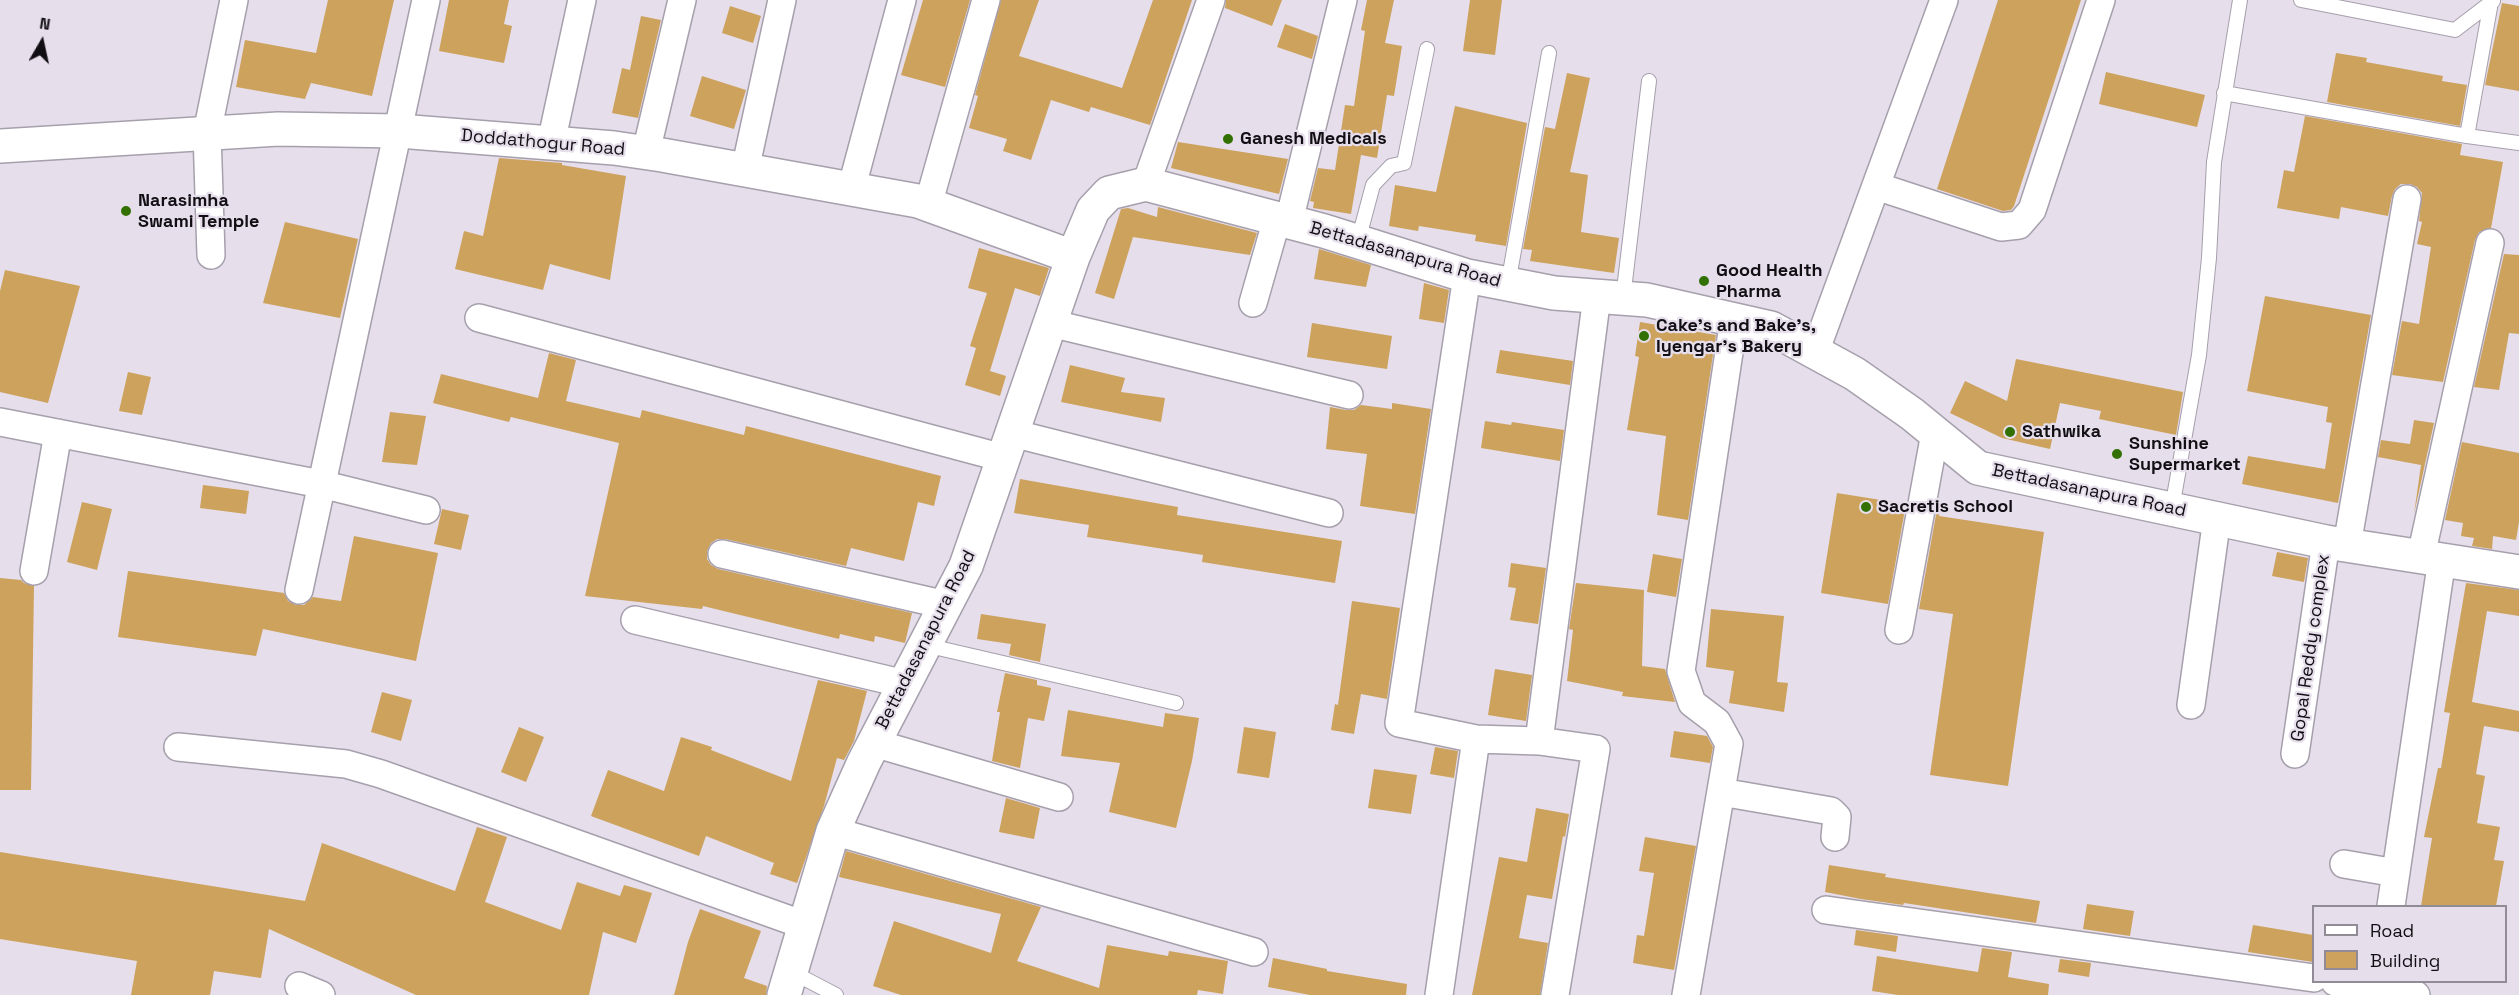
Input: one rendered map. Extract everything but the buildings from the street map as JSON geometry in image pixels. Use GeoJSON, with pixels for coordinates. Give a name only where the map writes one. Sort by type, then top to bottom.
{"type":"FeatureCollection","features":[{"type":"Feature","properties":{"kind":"street"},"geometry":{"type":"LineString","coordinates":[[211,255],[207,133],[234,0]]}},
{"type":"Feature","properties":{"kind":"street"},"geometry":{"type":"LineString","coordinates":[[299,590],[426,0]]}},
{"type":"Feature","properties":{"kind":"street"},"geometry":{"type":"LineString","coordinates":[[551,143],[582,0]]}},
{"type":"Feature","properties":{"kind":"street"},"geometry":{"type":"LineString","coordinates":[[646,152],[682,0]]}},
{"type":"Feature","properties":{"kind":"street"},"geometry":{"type":"LineString","coordinates":[[745,170],[782,0]]}},
{"type":"Feature","properties":{"kind":"street"},"geometry":{"type":"LineString","coordinates":[[851,190],[902,0]]}},
{"type":"Feature","properties":{"kind":"street"},"geometry":{"type":"LineString","coordinates":[[928,205],[986,0]]}},
{"type":"Feature","properties":{"kind":"street"},"geometry":{"type":"LineString","coordinates":[[1146,184],[1211,0]]}},
{"type":"Feature","properties":{"kind":"street"},"geometry":{"type":"LineString","coordinates":[[1253,303],[1283,220],[1343,0]]}},
{"type":"Feature","properties":{"kind":"street"},"geometry":{"type":"LineString","coordinates":[[1815,352],[1944,0]]}},
{"type":"Feature","properties":{"kind":"street"},"geometry":{"type":"LineString","coordinates":[[1876,186],[2001,227],[2019,225],[2032,210],[2101,0]]}},
{"type":"Feature","properties":{"kind":"street","name":"Doddathogur Road"},"geometry":{"type":"LineString","coordinates":[[0,146],[278,129],[399,131],[646,152],[928,205],[1073,257]]}},
{"type":"Feature","properties":{"kind":"street","name":"Bettadasanapura Road"},"geometry":{"type":"LineString","coordinates":[[788,983],[833,831],[874,743],[966,566],[1073,257],[1093,210],[1109,193],[1146,184],[1358,241],[1467,276],[1554,293],[1647,300],[1771,328],[1855,374],[1978,468],[2337,543],[2519,572]]}},
{"type":"Feature","properties":{"kind":"street","name":"Gopal Reddy complex"},"geometry":{"type":"LineString","coordinates":[[2295,754],[2407,199]]}},
{"type":"Feature","properties":{"kind":"street"},"geometry":{"type":"LineString","coordinates":[[2391,905],[2431,558],[2490,243]]}},
{"type":"Feature","properties":{"kind":"street"},"geometry":{"type":"LineString","coordinates":[[1467,276],[1399,723],[1476,739],[1539,741],[1596,749],[1555,995]]}},
{"type":"Feature","properties":{"kind":"street"},"geometry":{"type":"LineString","coordinates":[[1539,741],[1610,297]]}},
{"type":"Feature","properties":{"kind":"street"},"geometry":{"type":"LineString","coordinates":[[479,318],[1008,445],[1329,513]]}},
{"type":"Feature","properties":{"kind":"street"},"geometry":{"type":"LineString","coordinates":[[1686,995],[1729,744],[1717,722],[1692,703],[1681,671],[1734,319]]}},
{"type":"Feature","properties":{"kind":"street"},"geometry":{"type":"LineString","coordinates":[[1050,322],[1349,395]]}},
{"type":"Feature","properties":{"kind":"street"},"geometry":{"type":"LineString","coordinates":[[0,422],[321,484],[426,510]]}},
{"type":"Feature","properties":{"kind":"street"},"geometry":{"type":"LineString","coordinates":[[34,571],[58,433]]}},
{"type":"Feature","properties":{"kind":"street"},"geometry":{"type":"LineString","coordinates":[[1899,630],[1935,433]]}},
{"type":"Feature","properties":{"kind":"street"},"geometry":{"type":"LineString","coordinates":[[2191,705],[2217,518]]}},
{"type":"Feature","properties":{"kind":"street"},"geometry":{"type":"LineString","coordinates":[[722,554],[945,605]]}},
{"type":"Feature","properties":{"kind":"street"},"geometry":{"type":"LineString","coordinates":[[636,620],[905,684]]}},
{"type":"Feature","properties":{"kind":"street"},"geometry":{"type":"LineString","coordinates":[[1439,995],[1476,739]]}},
{"type":"Feature","properties":{"kind":"street"},"geometry":{"type":"LineString","coordinates":[[874,743],[1059,797]]}},
{"type":"Feature","properties":{"kind":"street"},"geometry":{"type":"LineString","coordinates":[[178,747],[346,764],[381,774],[804,925]]}},
{"type":"Feature","properties":{"kind":"street"},"geometry":{"type":"LineString","coordinates":[[1721,792],[1831,812],[1837,817],[1835,837]]}},
{"type":"Feature","properties":{"kind":"street"},"geometry":{"type":"LineString","coordinates":[[833,831],[1254,952]]}},
{"type":"Feature","properties":{"kind":"street"},"geometry":{"type":"LineString","coordinates":[[2344,864],[2396,873]]}},
{"type":"Feature","properties":{"kind":"street"},"geometry":{"type":"LineString","coordinates":[[1826,909],[2312,978]]}},
{"type":"Feature","properties":{"kind":"street"},"geometry":{"type":"LineString","coordinates":[[2346,983],[2416,995]]}},
{"type":"Feature","properties":{"kind":"lane"},"geometry":{"type":"LineString","coordinates":[[2172,508],[2199,355],[2209,258],[2214,162],[2240,0]]}},
{"type":"Feature","properties":{"kind":"lane"},"geometry":{"type":"LineString","coordinates":[[2301,0],[2456,30],[2492,1]]}},
{"type":"Feature","properties":{"kind":"lane"},"geometry":{"type":"LineString","coordinates":[[2467,136],[2492,1]]}},
{"type":"Feature","properties":{"kind":"lane"},"geometry":{"type":"LineString","coordinates":[[1358,241],[1373,186],[1391,166],[1404,163],[1427,49]]}},
{"type":"Feature","properties":{"kind":"lane"},"geometry":{"type":"LineString","coordinates":[[1508,284],[1549,53]]}},
{"type":"Feature","properties":{"kind":"lane"},"geometry":{"type":"LineString","coordinates":[[1610,297],[1649,81]]}},
{"type":"Feature","properties":{"kind":"lane"},"geometry":{"type":"LineString","coordinates":[[2224,93],[2519,143]]}},
{"type":"Feature","properties":{"kind":"lane"},"geometry":{"type":"LineString","coordinates":[[925,645],[1176,703]]}},
{"type":"Feature","properties":{"kind":"lane"},"geometry":{"type":"LineString","coordinates":[[788,983],[836,995]]}},
{"type":"Feature","properties":{"kind":"place","name":"Ganesh Medicals"},"geometry":{"type":"Point","coordinates":[1228,139]}},
{"type":"Feature","properties":{"kind":"place","name":"Narasimha Swami Temple"},"geometry":{"type":"Point","coordinates":[126,211]}},
{"type":"Feature","properties":{"kind":"place","name":"Good Health Pharma"},"geometry":{"type":"Point","coordinates":[1704,281]}},
{"type":"Feature","properties":{"kind":"place","name":"Cake's and Bake's, Iyengar's Bakery"},"geometry":{"type":"Point","coordinates":[1644,336]}},
{"type":"Feature","properties":{"kind":"place","name":"Sathwika"},"geometry":{"type":"Point","coordinates":[2010,432]}},
{"type":"Feature","properties":{"kind":"place","name":"Sunshine Supermarket"},"geometry":{"type":"Point","coordinates":[2117,454]}},
{"type":"Feature","properties":{"kind":"place","name":"Sacretis School"},"geometry":{"type":"Point","coordinates":[1866,507]}}]}
